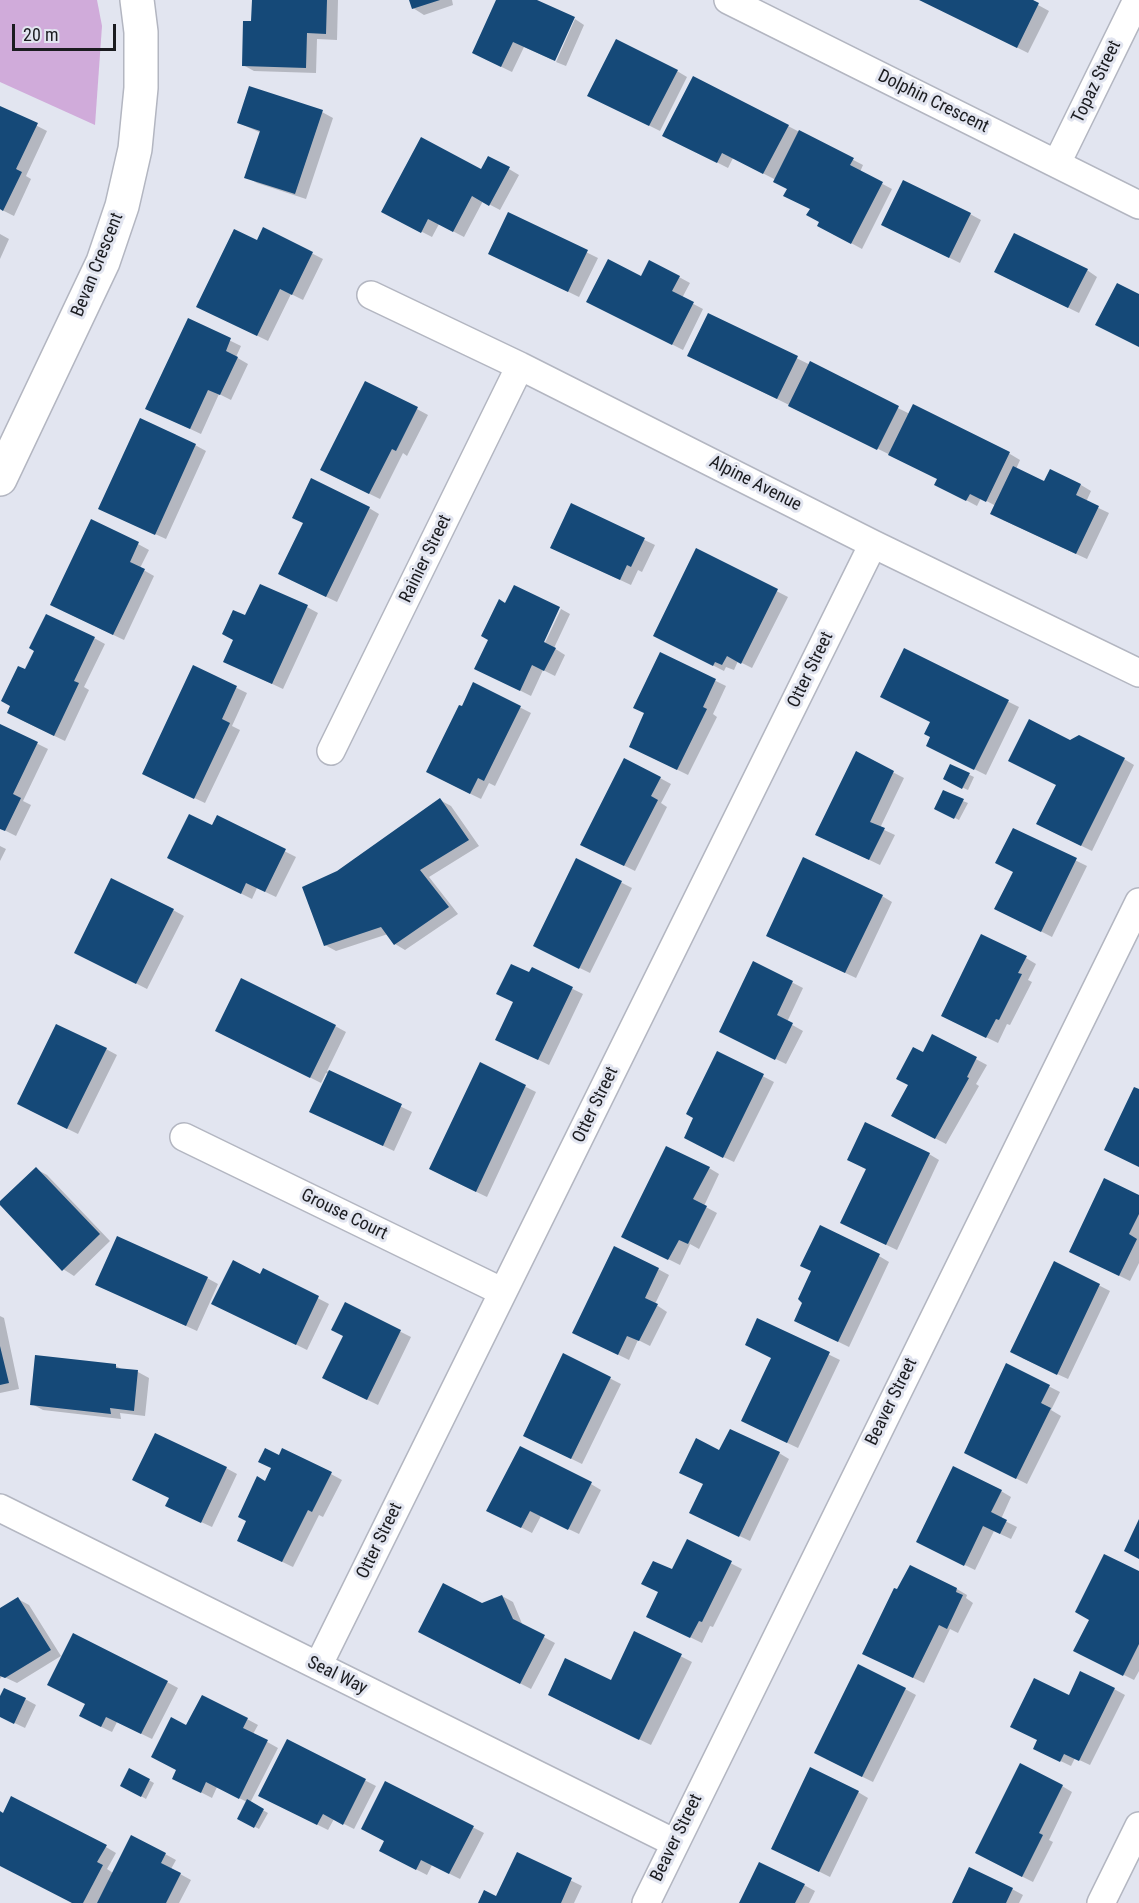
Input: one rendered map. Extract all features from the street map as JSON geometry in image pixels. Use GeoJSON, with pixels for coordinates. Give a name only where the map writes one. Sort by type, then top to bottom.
{"type":"FeatureCollection","features":[{"type":"Feature","properties":{"kind":"street","name":"Bevan Crescent"},"geometry":{"type":"LineString","coordinates":[[0,479],[103,262],[122,206],[135,148],[141,88],[141,32],[137,0]]}},
{"type":"Feature","properties":{"kind":"street","name":"Dolphin Crescent"},"geometry":{"type":"LineString","coordinates":[[728,0],[1139,205]]}},
{"type":"Feature","properties":{"kind":"street","name":"Topaz Street"},"geometry":{"type":"LineString","coordinates":[[1057,163],[1137,0]]}},
{"type":"Feature","properties":{"kind":"street","name":"Alpine Avenue"},"geometry":{"type":"LineString","coordinates":[[371,295],[520,366],[873,544],[1139,673]]}},
{"type":"Feature","properties":{"kind":"street","name":"Rainier Street"},"geometry":{"type":"LineString","coordinates":[[331,751],[520,366]]}},
{"type":"Feature","properties":{"kind":"street","name":"Otter Street"},"geometry":{"type":"LineString","coordinates":[[318,1666],[873,544]]}},
{"type":"Feature","properties":{"kind":"street","name":"Beaver Street"},"geometry":{"type":"LineString","coordinates":[[646,1903],[1139,902]]}},
{"type":"Feature","properties":{"kind":"street","name":"Grouse Court"},"geometry":{"type":"LineString","coordinates":[[184,1137],[503,1292]]}},
{"type":"Feature","properties":{"kind":"street","name":"Seal Way"},"geometry":{"type":"LineString","coordinates":[[0,1508],[675,1844]]}},
{"type":"Feature","properties":{"kind":"street"},"geometry":{"type":"LineString","coordinates":[[1101,1903],[1139,1826]]}},
{"type":"Feature","properties":{"kind":"shaded area"},"geometry":{"type":"Polygon","coordinates":[[[0,0],[97,0],[102,26],[95,125],[0,82],[0,0]]]}},
{"type":"Feature","properties":{"kind":"building"},"geometry":{"type":"Polygon","coordinates":[[[252,0],[327,0],[326,34],[307,33],[306,68],[242,66],[243,21],[251,21],[252,0]]]}},
{"type":"Feature","properties":{"kind":"building"},"geometry":{"type":"Polygon","coordinates":[[[409,0],[440,0],[412,9],[409,0]]]}},
{"type":"Feature","properties":{"kind":"building"},"geometry":{"type":"Polygon","coordinates":[[[496,0],[537,0],[575,17],[555,61],[513,42],[501,67],[472,53],[496,0]]]}},
{"type":"Feature","properties":{"kind":"building"},"geometry":{"type":"Polygon","coordinates":[[[919,0],[1033,0],[1039,3],[1017,48],[919,0]]]}},
{"type":"Feature","properties":{"kind":"building"},"geometry":{"type":"Polygon","coordinates":[[[616,39],[678,70],[649,126],[587,96],[616,39]]]}},
{"type":"Feature","properties":{"kind":"building"},"geometry":{"type":"Polygon","coordinates":[[[693,76],[789,125],[763,174],[722,153],[717,163],[662,136],[693,76]]]}},
{"type":"Feature","properties":{"kind":"building"},"geometry":{"type":"Polygon","coordinates":[[[249,86],[323,110],[295,194],[244,178],[260,131],[237,123],[249,86]]]}},
{"type":"Feature","properties":{"kind":"building"},"geometry":{"type":"Polygon","coordinates":[[[0,106],[38,123],[16,169],[22,172],[3,211],[0,209],[0,106]]]}},
{"type":"Feature","properties":{"kind":"building"},"geometry":{"type":"Polygon","coordinates":[[[799,130],[854,158],[850,165],[883,182],[851,244],[817,226],[819,222],[806,215],[810,209],[783,196],[787,189],[773,182],[799,130]]]}},
{"type":"Feature","properties":{"kind":"building"},"geometry":{"type":"Polygon","coordinates":[[[421,137],[481,169],[488,156],[510,167],[489,206],[472,196],[453,232],[428,219],[421,233],[381,212],[421,137]]]}},
{"type":"Feature","properties":{"kind":"building"},"geometry":{"type":"Polygon","coordinates":[[[903,180],[971,213],[949,258],[881,225],[903,180]]]}},
{"type":"Feature","properties":{"kind":"building"},"geometry":{"type":"Polygon","coordinates":[[[508,212],[588,250],[568,292],[488,254],[508,212]]]}},
{"type":"Feature","properties":{"kind":"building"},"geometry":{"type":"Polygon","coordinates":[[[263,227],[313,252],[292,295],[280,289],[257,336],[196,307],[234,229],[257,240],[263,227]]]}},
{"type":"Feature","properties":{"kind":"building"},"geometry":{"type":"Polygon","coordinates":[[[1014,233],[1088,269],[1068,308],[994,272],[1014,233]]]}},
{"type":"Feature","properties":{"kind":"building"},"geometry":{"type":"Polygon","coordinates":[[[608,259],[641,276],[649,260],[680,276],[672,291],[694,302],[672,345],[586,302],[608,259]]]}},
{"type":"Feature","properties":{"kind":"building"},"geometry":{"type":"Polygon","coordinates":[[[1117,283],[1139,294],[1139,347],[1095,325],[1117,283]]]}},
{"type":"Feature","properties":{"kind":"building"},"geometry":{"type":"Polygon","coordinates":[[[708,313],[798,356],[777,399],[687,356],[708,313]]]}},
{"type":"Feature","properties":{"kind":"building"},"geometry":{"type":"Polygon","coordinates":[[[188,318],[231,338],[226,351],[238,357],[220,395],[208,390],[190,429],[145,409],[188,318]]]}},
{"type":"Feature","properties":{"kind":"building"},"geometry":{"type":"Polygon","coordinates":[[[810,361],[899,406],[877,450],[788,406],[810,361]]]}},
{"type":"Feature","properties":{"kind":"building"},"geometry":{"type":"Polygon","coordinates":[[[365,381],[418,407],[396,451],[392,449],[369,494],[320,470],[365,381]]]}},
{"type":"Feature","properties":{"kind":"building"},"geometry":{"type":"Polygon","coordinates":[[[913,404],[1010,452],[986,502],[970,494],[966,501],[934,485],[937,479],[888,455],[913,404]]]}},
{"type":"Feature","properties":{"kind":"building"},"geometry":{"type":"Polygon","coordinates":[[[140,418],[196,444],[155,535],[98,509],[140,418]]]}},
{"type":"Feature","properties":{"kind":"building"},"geometry":{"type":"Polygon","coordinates":[[[1013,466],[1044,481],[1050,469],[1081,484],[1076,495],[1099,506],[1076,554],[990,514],[1013,466]]]}},
{"type":"Feature","properties":{"kind":"building"},"geometry":{"type":"Polygon","coordinates":[[[311,478],[370,507],[326,597],[278,574],[303,523],[292,518],[311,478]]]}},
{"type":"Feature","properties":{"kind":"building"},"geometry":{"type":"Polygon","coordinates":[[[571,503],[645,538],[631,567],[627,565],[620,580],[550,548],[571,503]]]}},
{"type":"Feature","properties":{"kind":"building"},"geometry":{"type":"Polygon","coordinates":[[[91,519],[139,542],[130,562],[145,569],[113,635],[50,605],[91,519]]]}},
{"type":"Feature","properties":{"kind":"building"},"geometry":{"type":"Polygon","coordinates":[[[696,548],[778,589],[741,664],[727,656],[722,665],[715,662],[713,666],[653,636],[696,548]]]}},
{"type":"Feature","properties":{"kind":"building"},"geometry":{"type":"Polygon","coordinates":[[[260,584],[308,605],[272,684],[223,662],[233,640],[222,634],[233,610],[245,615],[260,584]]]}},
{"type":"Feature","properties":{"kind":"building"},"geometry":{"type":"Polygon","coordinates":[[[514,585],[560,607],[544,642],[556,648],[544,671],[532,665],[520,691],[474,669],[488,640],[481,636],[499,599],[505,603],[514,585]]]}},
{"type":"Feature","properties":{"kind":"building"},"geometry":{"type":"Polygon","coordinates":[[[46,614],[95,637],[74,681],[79,683],[54,736],[7,713],[10,706],[1,701],[18,666],[25,669],[34,651],[29,648],[46,614]]]}},
{"type":"Feature","properties":{"kind":"building"},"geometry":{"type":"Polygon","coordinates":[[[904,648],[1009,700],[974,770],[926,746],[930,737],[924,734],[930,722],[880,697],[904,648]]]}},
{"type":"Feature","properties":{"kind":"building"},"geometry":{"type":"Polygon","coordinates":[[[660,652],[716,679],[703,707],[707,709],[677,770],[629,747],[644,713],[633,708],[660,652]]]}},
{"type":"Feature","properties":{"kind":"building"},"geometry":{"type":"Polygon","coordinates":[[[193,665],[237,686],[222,719],[230,723],[194,799],[142,774],[193,665]]]}},
{"type":"Feature","properties":{"kind":"building"},"geometry":{"type":"Polygon","coordinates":[[[473,682],[521,706],[484,781],[478,778],[470,794],[426,772],[473,682]]]}},
{"type":"Feature","properties":{"kind":"building"},"geometry":{"type":"Polygon","coordinates":[[[1029,719],[1070,740],[1079,735],[1125,758],[1081,846],[1036,824],[1056,785],[1008,761],[1029,719]]]}},
{"type":"Feature","properties":{"kind":"building"},"geometry":{"type":"Polygon","coordinates":[[[0,724],[38,742],[13,794],[21,798],[5,831],[0,829],[0,724]]]}},
{"type":"Feature","properties":{"kind":"building"},"geometry":{"type":"Polygon","coordinates":[[[856,751],[894,771],[870,822],[885,828],[869,860],[815,835],[856,751]]]}},
{"type":"Feature","properties":{"kind":"building"},"geometry":{"type":"Polygon","coordinates":[[[624,758],[661,777],[651,796],[658,800],[624,866],[580,845],[624,758]]]}},
{"type":"Feature","properties":{"kind":"building"},"geometry":{"type":"Polygon","coordinates":[[[950,764],[970,773],[962,789],[943,779],[950,764]]]}},
{"type":"Feature","properties":{"kind":"building"},"geometry":{"type":"Polygon","coordinates":[[[943,790],[964,799],[954,819],[934,809],[943,790]]]}},
{"type":"Feature","properties":{"kind":"building"},"geometry":{"type":"Polygon","coordinates":[[[440,798],[469,840],[420,870],[449,907],[394,945],[381,927],[324,946],[302,887],[337,871],[440,798]]]}},
{"type":"Feature","properties":{"kind":"building"},"geometry":{"type":"Polygon","coordinates":[[[189,814],[212,825],[217,815],[286,849],[265,892],[246,883],[241,894],[167,858],[189,814]]]}},
{"type":"Feature","properties":{"kind":"building"},"geometry":{"type":"Polygon","coordinates":[[[1013,828],[1077,858],[1041,932],[994,909],[1013,872],[995,863],[1013,828]]]}},
{"type":"Feature","properties":{"kind":"building"},"geometry":{"type":"Polygon","coordinates":[[[803,857],[883,895],[845,973],[766,936],[803,857]]]}},
{"type":"Feature","properties":{"kind":"building"},"geometry":{"type":"Polygon","coordinates":[[[576,858],[622,881],[579,969],[533,946],[576,858]]]}},
{"type":"Feature","properties":{"kind":"building"},"geometry":{"type":"Polygon","coordinates":[[[111,878],[174,909],[136,984],[74,953],[111,878]]]}},
{"type":"Feature","properties":{"kind":"building"},"geometry":{"type":"Polygon","coordinates":[[[981,934],[1027,956],[1018,973],[1022,974],[999,1020],[996,1019],[986,1038],[941,1016],[981,934]]]}},
{"type":"Feature","properties":{"kind":"building"},"geometry":{"type":"Polygon","coordinates":[[[753,961],[793,981],[777,1015],[793,1023],[775,1060],[719,1032],[753,961]]]}},
{"type":"Feature","properties":{"kind":"building"},"geometry":{"type":"Polygon","coordinates":[[[511,964],[529,972],[532,967],[573,987],[538,1060],[495,1040],[513,1002],[496,994],[511,964]]]}},
{"type":"Feature","properties":{"kind":"building"},"geometry":{"type":"Polygon","coordinates":[[[241,978],[336,1025],[310,1078],[215,1031],[241,978]]]}},
{"type":"Feature","properties":{"kind":"building"},"geometry":{"type":"Polygon","coordinates":[[[56,1024],[107,1048],[67,1129],[17,1104],[56,1024]]]}},
{"type":"Feature","properties":{"kind":"building"},"geometry":{"type":"Polygon","coordinates":[[[932,1034],[977,1057],[967,1077],[969,1078],[935,1139],[891,1116],[908,1085],[896,1079],[913,1047],[923,1052],[932,1034]]]}},
{"type":"Feature","properties":{"kind":"building"},"geometry":{"type":"Polygon","coordinates":[[[717,1051],[764,1074],[723,1158],[684,1138],[693,1118],[686,1114],[717,1051]]]}},
{"type":"Feature","properties":{"kind":"building"},"geometry":{"type":"Polygon","coordinates":[[[480,1062],[526,1085],[476,1192],[429,1169],[480,1062]]]}},
{"type":"Feature","properties":{"kind":"building"},"geometry":{"type":"Polygon","coordinates":[[[329,1070],[402,1104],[383,1146],[309,1112],[329,1070]]]}},
{"type":"Feature","properties":{"kind":"building"},"geometry":{"type":"Polygon","coordinates":[[[1134,1087],[1139,1089],[1139,1167],[1104,1150],[1134,1087]]]}},
{"type":"Feature","properties":{"kind":"building"},"geometry":{"type":"Polygon","coordinates":[[[865,1122],[930,1153],[886,1245],[840,1223],[866,1169],[847,1160],[865,1122]]]}},
{"type":"Feature","properties":{"kind":"building"},"geometry":{"type":"Polygon","coordinates":[[[666,1146],[710,1167],[693,1199],[707,1206],[688,1244],[679,1240],[668,1260],[621,1237],[666,1146]]]}},
{"type":"Feature","properties":{"kind":"building"},"geometry":{"type":"Polygon","coordinates":[[[36,1167],[100,1234],[62,1271],[0,1205],[0,1201],[36,1167]]]}},
{"type":"Feature","properties":{"kind":"building"},"geometry":{"type":"Polygon","coordinates":[[[1104,1178],[1139,1195],[1139,1214],[1129,1234],[1137,1239],[1119,1276],[1069,1252],[1104,1178]]]}},
{"type":"Feature","properties":{"kind":"building"},"geometry":{"type":"Polygon","coordinates":[[[820,1225],[880,1254],[838,1342],[794,1321],[802,1303],[798,1299],[811,1271],[800,1266],[820,1225]]]}},
{"type":"Feature","properties":{"kind":"building"},"geometry":{"type":"Polygon","coordinates":[[[117,1236],[208,1277],[186,1326],[95,1285],[117,1236]]]}},
{"type":"Feature","properties":{"kind":"building"},"geometry":{"type":"Polygon","coordinates":[[[614,1246],[659,1268],[645,1298],[658,1304],[639,1341],[627,1336],[618,1355],[572,1333],[614,1246]]]}},
{"type":"Feature","properties":{"kind":"building"},"geometry":{"type":"Polygon","coordinates":[[[233,1260],[260,1274],[263,1268],[319,1296],[296,1345],[211,1304],[233,1260]]]}},
{"type":"Feature","properties":{"kind":"building"},"geometry":{"type":"Polygon","coordinates":[[[1054,1261],[1100,1284],[1057,1375],[1010,1352],[1054,1261]]]}},
{"type":"Feature","properties":{"kind":"building"},"geometry":{"type":"Polygon","coordinates":[[[345,1302],[401,1330],[367,1400],[322,1378],[343,1336],[331,1330],[345,1302]]]}},
{"type":"Feature","properties":{"kind":"building"},"geometry":{"type":"Polygon","coordinates":[[[757,1318],[830,1352],[787,1443],[741,1421],[771,1358],[745,1345],[757,1318]]]}},
{"type":"Feature","properties":{"kind":"building"},"geometry":{"type":"Polygon","coordinates":[[[0,1346],[9,1383],[0,1385],[0,1346]]]}},
{"type":"Feature","properties":{"kind":"building"},"geometry":{"type":"Polygon","coordinates":[[[563,1353],[611,1377],[571,1459],[523,1436],[563,1353]]]}},
{"type":"Feature","properties":{"kind":"building"},"geometry":{"type":"Polygon","coordinates":[[[35,1355],[116,1364],[116,1368],[138,1370],[134,1411],[110,1408],[111,1414],[30,1405],[35,1355]]]}},
{"type":"Feature","properties":{"kind":"building"},"geometry":{"type":"Polygon","coordinates":[[[1006,1363],[1050,1385],[1041,1403],[1051,1408],[1016,1479],[964,1453],[1006,1363]]]}},
{"type":"Feature","properties":{"kind":"building"},"geometry":{"type":"Polygon","coordinates":[[[730,1429],[780,1452],[739,1537],[689,1513],[703,1484],[679,1473],[696,1438],[719,1450],[730,1429]]]}},
{"type":"Feature","properties":{"kind":"building"},"geometry":{"type":"Polygon","coordinates":[[[155,1433],[227,1467],[201,1523],[165,1506],[169,1498],[132,1480],[155,1433]]]}},
{"type":"Feature","properties":{"kind":"building"},"geometry":{"type":"Polygon","coordinates":[[[520,1446],[592,1482],[568,1530],[530,1511],[521,1528],[486,1511],[520,1446]]]}},
{"type":"Feature","properties":{"kind":"building"},"geometry":{"type":"Polygon","coordinates":[[[265,1448],[279,1455],[282,1448],[332,1472],[312,1512],[308,1510],[282,1562],[237,1541],[246,1521],[238,1517],[257,1476],[265,1481],[271,1468],[258,1462],[265,1448]]]}},
{"type":"Feature","properties":{"kind":"building"},"geometry":{"type":"Polygon","coordinates":[[[953,1466],[1002,1490],[991,1512],[1007,1520],[1000,1534],[983,1526],[964,1566],[916,1542],[953,1466]]]}},
{"type":"Feature","properties":{"kind":"building"},"geometry":{"type":"Polygon","coordinates":[[[1139,1519],[1139,1559],[1124,1551],[1139,1519]]]}},
{"type":"Feature","properties":{"kind":"building"},"geometry":{"type":"Polygon","coordinates":[[[687,1539],[732,1561],[702,1622],[699,1621],[690,1638],[646,1617],[658,1592],[641,1584],[653,1561],[672,1569],[687,1539]]]}},
{"type":"Feature","properties":{"kind":"building"},"geometry":{"type":"Polygon","coordinates":[[[1104,1554],[1139,1571],[1139,1644],[1123,1676],[1073,1651],[1089,1620],[1075,1612],[1104,1554]]]}},
{"type":"Feature","properties":{"kind":"building"},"geometry":{"type":"Polygon","coordinates":[[[910,1565],[957,1588],[956,1592],[963,1595],[947,1629],[939,1625],[913,1678],[862,1654],[894,1588],[897,1589],[910,1565]]]}},
{"type":"Feature","properties":{"kind":"building"},"geometry":{"type":"Polygon","coordinates":[[[443,1583],[482,1603],[502,1595],[513,1619],[545,1635],[520,1684],[418,1632],[443,1583]]]}},
{"type":"Feature","properties":{"kind":"building"},"geometry":{"type":"Polygon","coordinates":[[[18,1597],[51,1650],[5,1678],[0,1676],[0,1608],[18,1597]]]}},
{"type":"Feature","properties":{"kind":"building"},"geometry":{"type":"Polygon","coordinates":[[[634,1631],[682,1654],[639,1740],[548,1695],[565,1658],[611,1680],[634,1631]]]}},
{"type":"Feature","properties":{"kind":"building"},"geometry":{"type":"Polygon","coordinates":[[[73,1633],[168,1681],[141,1734],[106,1717],[101,1727],[79,1716],[85,1704],[47,1685],[73,1633]]]}},
{"type":"Feature","properties":{"kind":"building"},"geometry":{"type":"Polygon","coordinates":[[[858,1664],[906,1688],[862,1777],[814,1753],[858,1664]]]}},
{"type":"Feature","properties":{"kind":"building"},"geometry":{"type":"Polygon","coordinates":[[[1080,1671],[1115,1688],[1079,1761],[1064,1754],[1060,1762],[1033,1749],[1037,1740],[1010,1727],[1034,1678],[1069,1695],[1080,1671]]]}},
{"type":"Feature","properties":{"kind":"building"},"geometry":{"type":"Polygon","coordinates":[[[4,1688],[26,1698],[14,1724],[0,1717],[0,1696],[4,1688]]]}},
{"type":"Feature","properties":{"kind":"building"},"geometry":{"type":"Polygon","coordinates":[[[202,1695],[248,1718],[243,1728],[268,1740],[239,1799],[206,1782],[201,1793],[172,1779],[176,1770],[151,1757],[171,1717],[186,1725],[202,1695]]]}},
{"type":"Feature","properties":{"kind":"building"},"geometry":{"type":"Polygon","coordinates":[[[287,1739],[366,1779],[343,1825],[323,1814],[317,1825],[258,1796],[287,1739]]]}},
{"type":"Feature","properties":{"kind":"building"},"geometry":{"type":"Polygon","coordinates":[[[1020,1763],[1063,1785],[1039,1833],[1043,1835],[1022,1877],[975,1853],[1020,1763]]]}},
{"type":"Feature","properties":{"kind":"building"},"geometry":{"type":"Polygon","coordinates":[[[810,1767],[859,1791],[819,1872],[771,1849],[810,1767]]]}},
{"type":"Feature","properties":{"kind":"building"},"geometry":{"type":"Polygon","coordinates":[[[129,1768],[150,1779],[141,1797],[120,1786],[129,1768]]]}},
{"type":"Feature","properties":{"kind":"building"},"geometry":{"type":"Polygon","coordinates":[[[385,1781],[474,1826],[449,1874],[421,1860],[416,1870],[379,1851],[384,1841],[361,1829],[385,1781]]]}},
{"type":"Feature","properties":{"kind":"building"},"geometry":{"type":"Polygon","coordinates":[[[11,1796],[107,1845],[97,1862],[103,1865],[83,1903],[72,1903],[0,1866],[0,1811],[3,1813],[11,1796]]]}},
{"type":"Feature","properties":{"kind":"building"},"geometry":{"type":"Polygon","coordinates":[[[247,1799],[264,1809],[254,1828],[237,1819],[247,1799]]]}},
{"type":"Feature","properties":{"kind":"building"},"geometry":{"type":"Polygon","coordinates":[[[131,1835],[166,1853],[161,1863],[181,1873],[166,1903],[97,1903],[131,1835]]]}},
{"type":"Feature","properties":{"kind":"building"},"geometry":{"type":"Polygon","coordinates":[[[517,1852],[572,1878],[561,1903],[478,1903],[484,1890],[496,1896],[517,1852]]]}},
{"type":"Feature","properties":{"kind":"building"},"geometry":{"type":"Polygon","coordinates":[[[759,1862],[805,1884],[795,1903],[739,1903],[759,1862]]]}},
{"type":"Feature","properties":{"kind":"building"},"geometry":{"type":"Polygon","coordinates":[[[969,1867],[1013,1888],[1006,1903],[952,1903],[969,1867]]]}}]}
